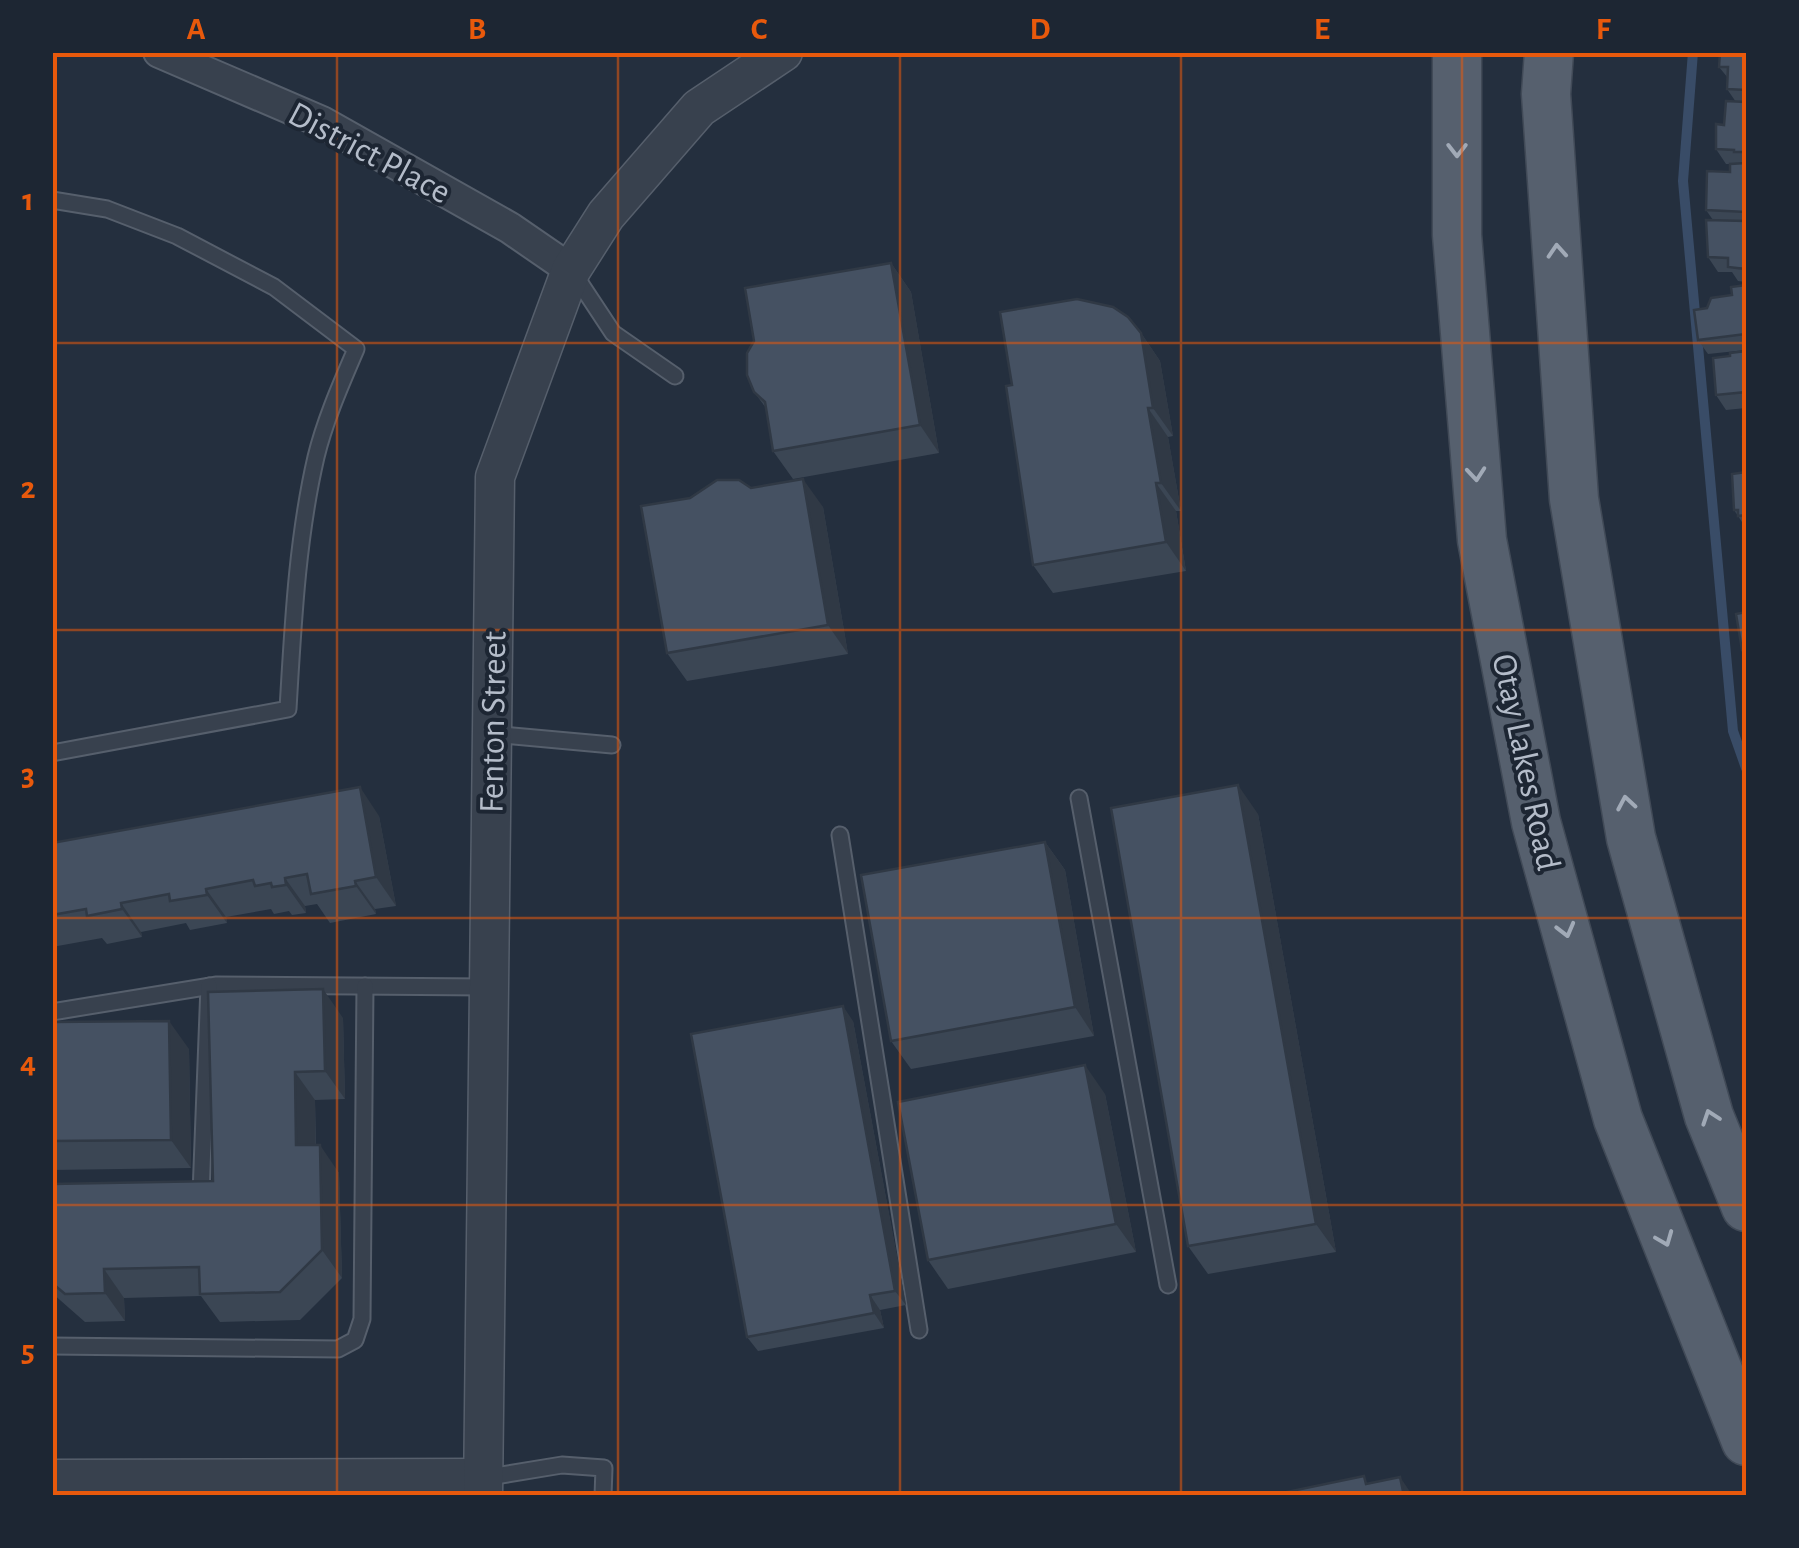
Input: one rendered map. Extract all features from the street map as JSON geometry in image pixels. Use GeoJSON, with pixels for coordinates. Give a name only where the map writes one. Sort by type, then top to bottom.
{"type":"FeatureCollection","features":[{"type":"Feature","properties":{"kind":"main road","name":"Otay Lakes Road"},"geometry":{"type":"LineString","coordinates":[[1456,52],[1456,235],[1482,540],[1536,822],[1618,1119],[1746,1441]]}},
{"type":"Feature","properties":{"kind":"main road"},"geometry":{"type":"LineString","coordinates":[[1549,52],[1546,94],[1574,499],[1622,782],[1632,838],[1709,1116],[1746,1208]]}},
{"type":"Feature","properties":{"kind":"street","name":"Fenton Street"},"geometry":{"type":"LineString","coordinates":[[483,1486],[496,478],[571,270],[606,215],[699,108],[783,52]]}},
{"type":"Feature","properties":{"kind":"street","name":"District Place"},"geometry":{"type":"LineString","coordinates":[[163,53],[322,122],[510,228],[571,270]]}},
{"type":"Feature","properties":{"kind":"street"},"geometry":{"type":"LineString","coordinates":[[52,1478],[483,1486]]}},
{"type":"Feature","properties":{"kind":"lane"},"geometry":{"type":"LineString","coordinates":[[52,200],[108,209],[177,236],[274,287],[356,350],[317,454],[306,509],[288,708],[52,753]]}},
{"type":"Feature","properties":{"kind":"lane"},"geometry":{"type":"LineString","coordinates":[[571,270],[614,333],[675,376]]}},
{"type":"Feature","properties":{"kind":"lane"},"geometry":{"type":"LineString","coordinates":[[492,734],[612,745]]}},
{"type":"Feature","properties":{"kind":"lane"},"geometry":{"type":"LineString","coordinates":[[1079,798],[1168,1285]]}},
{"type":"Feature","properties":{"kind":"lane"},"geometry":{"type":"LineString","coordinates":[[840,834],[920,1330]]}},
{"type":"Feature","properties":{"kind":"lane"},"geometry":{"type":"LineString","coordinates":[[52,1012],[209,986],[489,987]]}},
{"type":"Feature","properties":{"kind":"lane"},"geometry":{"type":"LineString","coordinates":[[183,1194],[201,1194],[209,986]]}},
{"type":"Feature","properties":{"kind":"lane"},"geometry":{"type":"LineString","coordinates":[[52,1346],[338,1348],[355,1340],[362,1318],[365,986]]}},
{"type":"Feature","properties":{"kind":"lane"},"geometry":{"type":"LineString","coordinates":[[483,1486],[562,1465],[604,1468],[604,1496]]}},
{"type":"Feature","properties":{"kind":"building"},"geometry":{"type":"Polygon","coordinates":[[[1720,52],[1746,52],[1746,90],[1727,89],[1728,67],[1719,67],[1720,52]]]}},
{"type":"Feature","properties":{"kind":"building"},"geometry":{"type":"Polygon","coordinates":[[[1726,101],[1746,102],[1746,152],[1716,149],[1716,124],[1724,125],[1726,101]]]}},
{"type":"Feature","properties":{"kind":"building"},"geometry":{"type":"Polygon","coordinates":[[[1746,163],[1746,212],[1706,210],[1707,171],[1730,172],[1730,164],[1746,163]]]}},
{"type":"Feature","properties":{"kind":"building"},"geometry":{"type":"Polygon","coordinates":[[[1706,220],[1746,221],[1746,269],[1728,267],[1728,258],[1708,257],[1706,220]]]}},
{"type":"Feature","properties":{"kind":"building"},"geometry":{"type":"Polygon","coordinates":[[[891,263],[920,425],[773,451],[765,402],[754,392],[747,375],[747,353],[754,341],[745,288],[891,263]]]}},
{"type":"Feature","properties":{"kind":"building"},"geometry":{"type":"Polygon","coordinates":[[[1746,285],[1746,334],[1698,340],[1694,310],[1707,308],[1711,298],[1732,295],[1731,287],[1746,285]]]}},
{"type":"Feature","properties":{"kind":"building"},"geometry":{"type":"Polygon","coordinates":[[[1077,299],[1113,307],[1141,333],[1153,408],[1148,408],[1166,542],[1033,565],[1006,386],[1012,385],[1000,312],[1077,299]]]}},
{"type":"Feature","properties":{"kind":"building"},"geometry":{"type":"Polygon","coordinates":[[[1746,351],[1746,392],[1716,395],[1713,358],[1746,351]]]}},
{"type":"Feature","properties":{"kind":"building"},"geometry":{"type":"Polygon","coordinates":[[[1746,472],[1746,515],[1738,516],[1738,510],[1734,510],[1732,474],[1746,472]]]}},
{"type":"Feature","properties":{"kind":"building"},"geometry":{"type":"Polygon","coordinates":[[[803,479],[828,625],[667,653],[641,506],[690,498],[717,480],[739,480],[751,488],[803,479]]]}},
{"type":"Feature","properties":{"kind":"building"},"geometry":{"type":"Polygon","coordinates":[[[1746,612],[1746,649],[1742,650],[1736,614],[1746,612]]]}},
{"type":"Feature","properties":{"kind":"building"},"geometry":{"type":"Polygon","coordinates":[[[1238,785],[1316,1224],[1188,1246],[1111,808],[1238,785]]]}},
{"type":"Feature","properties":{"kind":"building"},"geometry":{"type":"Polygon","coordinates":[[[360,787],[376,877],[355,881],[356,886],[311,894],[307,874],[285,878],[286,885],[255,886],[253,880],[206,889],[207,895],[170,901],[169,894],[121,903],[122,909],[87,916],[86,909],[52,915],[52,843],[360,787]]]}},
{"type":"Feature","properties":{"kind":"building"},"geometry":{"type":"Polygon","coordinates":[[[1045,842],[1075,1007],[891,1041],[861,875],[1045,842]]]}},
{"type":"Feature","properties":{"kind":"building"},"geometry":{"type":"Polygon","coordinates":[[[323,989],[325,1071],[295,1072],[296,1145],[320,1145],[322,1250],[280,1292],[200,1294],[199,1267],[104,1269],[105,1293],[65,1294],[52,1283],[52,1184],[213,1181],[208,992],[323,989]]]}},
{"type":"Feature","properties":{"kind":"building"},"geometry":{"type":"Polygon","coordinates":[[[843,1006],[895,1291],[870,1295],[874,1313],[747,1337],[691,1034],[843,1006]]]}},
{"type":"Feature","properties":{"kind":"building"},"geometry":{"type":"Polygon","coordinates":[[[169,1021],[171,1140],[52,1141],[52,1022],[169,1021]]]}},
{"type":"Feature","properties":{"kind":"building"},"geometry":{"type":"Polygon","coordinates":[[[1085,1065],[1116,1224],[928,1260],[898,1102],[1085,1065]]]}},
{"type":"Feature","properties":{"kind":"building"},"geometry":{"type":"Polygon","coordinates":[[[1364,1476],[1366,1484],[1400,1477],[1404,1496],[1268,1496],[1364,1476]]]}},
{"type":"Feature","properties":{"kind":"waterway"},"geometry":{"type":"LineString","coordinates":[[1693,52],[1683,181],[1733,731],[1746,768]]}}]}
